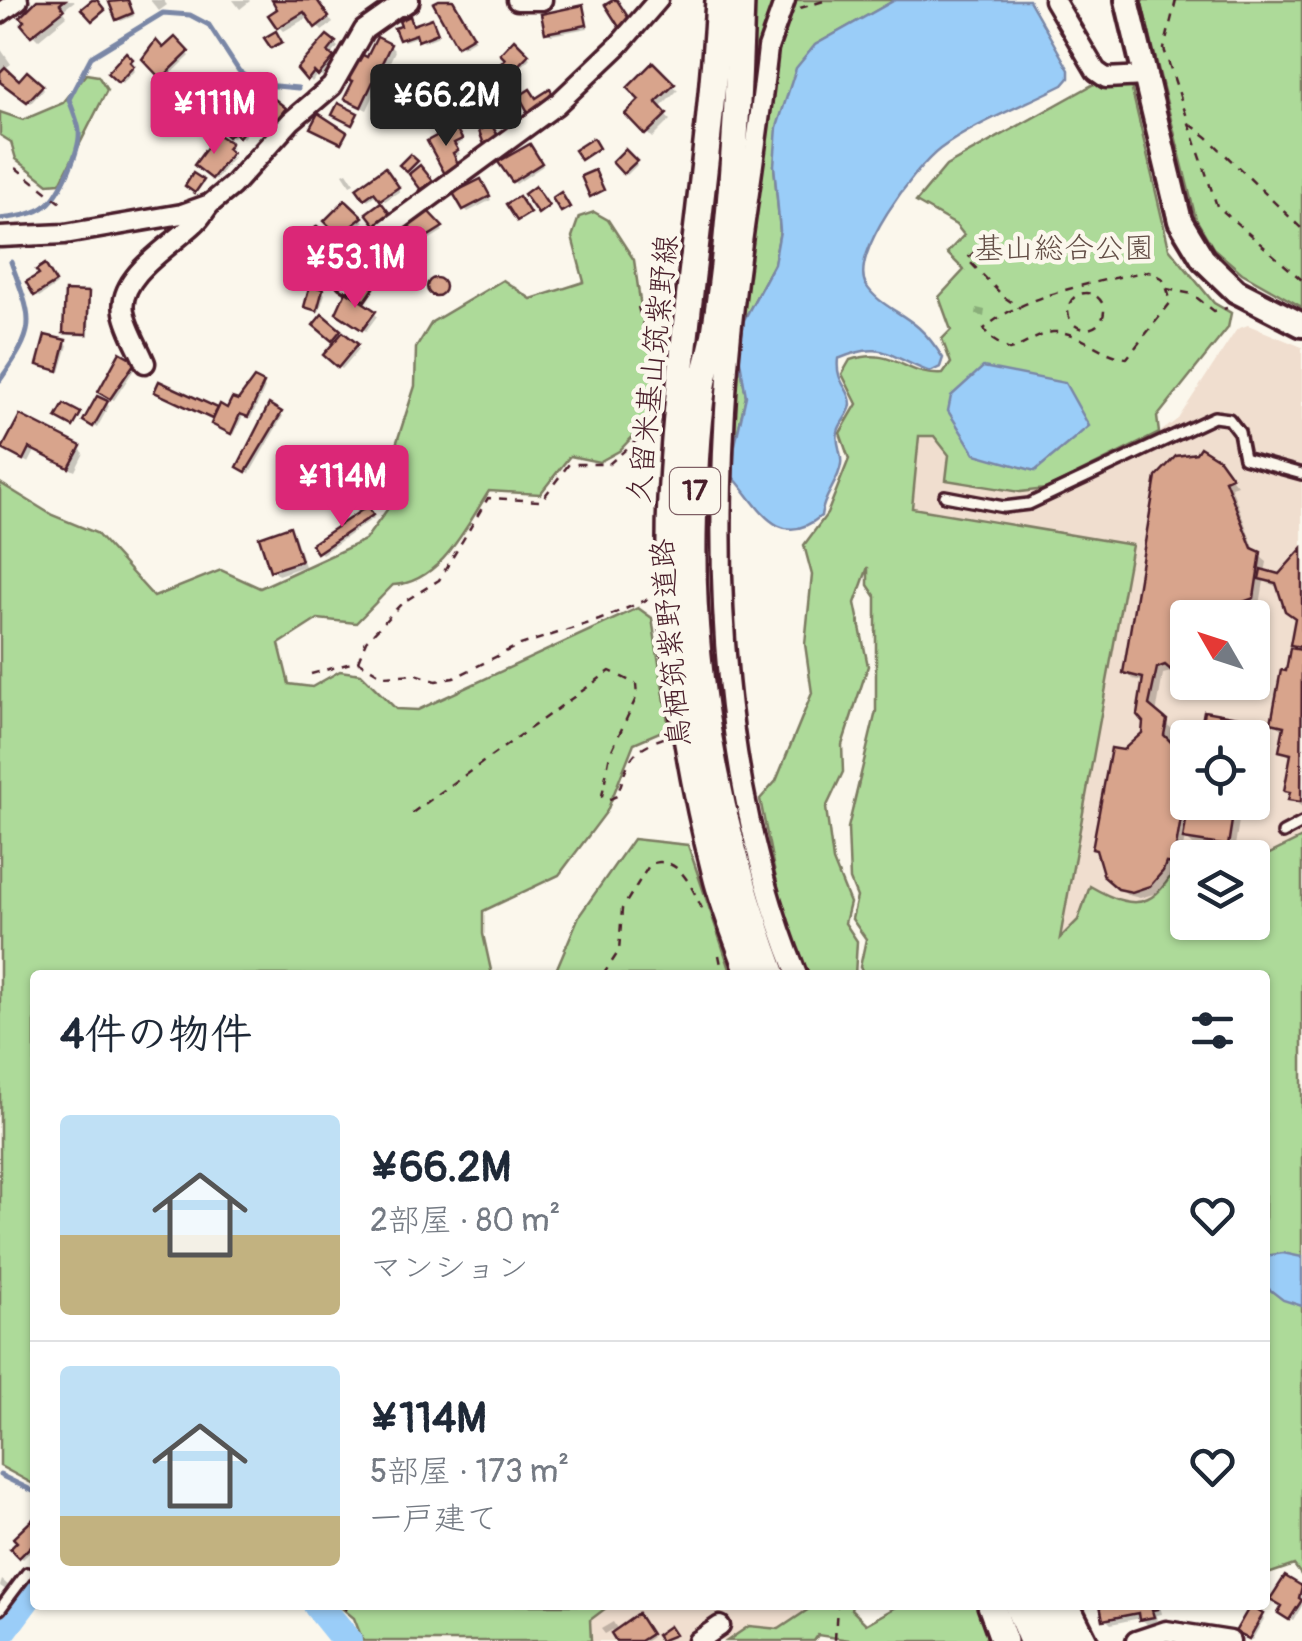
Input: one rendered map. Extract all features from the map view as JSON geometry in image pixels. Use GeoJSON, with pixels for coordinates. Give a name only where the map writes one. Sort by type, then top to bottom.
{"type":"FeatureCollection","features":[{"type":"Feature","properties":{"kind":"main road","name":"久留米基山筑紫野線"},"geometry":{"type":"LineString","coordinates":[[719,0],[713,109],[671,501],[672,590],[677,678],[690,760],[716,878],[748,970]]}},
{"type":"Feature","properties":{"kind":"main road","name":"鳥栖筑紫野道路"},"geometry":{"type":"LineString","coordinates":[[740,0],[736,129],[696,465],[694,610],[701,688],[716,774],[738,868],[771,970]]}},
{"type":"Feature","properties":{"kind":"main road"},"geometry":{"type":"LineString","coordinates":[[993,1610],[1004,1641]]}},
{"type":"Feature","properties":{"kind":"main road"},"geometry":{"type":"LineString","coordinates":[[1019,1610],[1032,1641]]}},
{"type":"Feature","properties":{"kind":"main road"},"geometry":{"type":"LineString","coordinates":[[1043,1610],[1057,1641]]}},
{"type":"Feature","properties":{"kind":"main road"},"geometry":{"type":"LineString","coordinates":[[1068,1610],[1084,1641]]}},
{"type":"Feature","properties":{"kind":"street"},"geometry":{"type":"LineString","coordinates":[[0,13],[18,0]]}},
{"type":"Feature","properties":{"kind":"street"},"geometry":{"type":"LineString","coordinates":[[517,0],[542,0]]}},
{"type":"Feature","properties":{"kind":"street"},"geometry":{"type":"LineString","coordinates":[[346,280],[387,228],[556,105],[618,46],[658,0]]}},
{"type":"Feature","properties":{"kind":"street"},"geometry":{"type":"LineString","coordinates":[[1054,0],[1096,71],[1106,78],[1145,76]]}},
{"type":"Feature","properties":{"kind":"street"},"geometry":{"type":"LineString","coordinates":[[1127,0],[1180,221],[1202,259],[1236,291],[1302,325]]}},
{"type":"Feature","properties":{"kind":"street"},"geometry":{"type":"LineString","coordinates":[[145,364],[123,311],[125,296],[134,280],[166,246],[196,223],[291,121],[332,86],[364,30],[402,1]]}},
{"type":"Feature","properties":{"kind":"street"},"geometry":{"type":"LineString","coordinates":[[784,4],[768,48],[739,270],[727,376],[722,491],[724,612],[734,724],[762,865],[794,970]]}},
{"type":"Feature","properties":{"kind":"street"},"geometry":{"type":"LineString","coordinates":[[0,237],[65,234],[182,214],[210,204]]}},
{"type":"Feature","properties":{"kind":"street"},"geometry":{"type":"LineString","coordinates":[[698,1641],[720,1626]]}},
{"type":"Feature","properties":{"kind":"street"},"geometry":{"type":"LineString","coordinates":[[1136,1641],[1166,1631],[1230,1641]]}},
{"type":"Feature","properties":{"kind":"lane"},"geometry":{"type":"LineString","coordinates":[[946,496],[1004,507],[1029,504],[1214,417],[1230,418],[1239,432],[1244,458],[1302,474]]}},
{"type":"Feature","properties":{"kind":"lane"},"geometry":{"type":"LineString","coordinates":[[1283,833],[1302,822]]}},
{"type":"Feature","properties":{"kind":"lane"},"geometry":{"type":"LineString","coordinates":[[0,1608],[27,1573]]}},
{"type":"Feature","properties":{"kind":"path"},"geometry":{"type":"LineString","coordinates":[[784,4],[811,7],[827,0]]}},
{"type":"Feature","properties":{"kind":"path"},"geometry":{"type":"LineString","coordinates":[[1176,0],[1164,49],[1217,206],[1302,280]]}},
{"type":"Feature","properties":{"kind":"path"},"geometry":{"type":"LineString","coordinates":[[1186,122],[1207,137],[1302,229]]}},
{"type":"Feature","properties":{"kind":"path"},"geometry":{"type":"LineString","coordinates":[[16,168],[65,206]]}},
{"type":"Feature","properties":{"kind":"path"},"geometry":{"type":"LineString","coordinates":[[986,241],[967,259],[1004,297],[1021,308]]}},
{"type":"Feature","properties":{"kind":"path"},"geometry":{"type":"LineString","coordinates":[[1149,271],[1162,278],[1171,302],[1128,358],[1100,352],[1078,338],[1052,332],[1008,350],[984,329],[996,318],[1021,308],[1081,284],[1149,271]]}},
{"type":"Feature","properties":{"kind":"path"},"geometry":{"type":"LineString","coordinates":[[1081,284],[1085,293]]}},
{"type":"Feature","properties":{"kind":"path"},"geometry":{"type":"LineString","coordinates":[[1167,289],[1192,294],[1214,311],[1228,308]]}},
{"type":"Feature","properties":{"kind":"path"},"geometry":{"type":"LineString","coordinates":[[1085,293],[1100,298],[1104,316],[1098,326],[1081,329],[1068,312],[1072,300],[1085,293]]}},
{"type":"Feature","properties":{"kind":"path"},"geometry":{"type":"LineString","coordinates":[[1078,338],[1081,329]]}},
{"type":"Feature","properties":{"kind":"path"},"geometry":{"type":"LineString","coordinates":[[358,662],[366,640],[402,603],[439,580],[488,498],[541,502],[569,464],[609,464],[662,417]]}},
{"type":"Feature","properties":{"kind":"path"},"geometry":{"type":"LineString","coordinates":[[311,674],[358,662],[383,676],[416,674],[436,681],[454,678],[517,646],[599,620],[652,597]]}},
{"type":"Feature","properties":{"kind":"path"},"geometry":{"type":"LineString","coordinates":[[412,813],[610,671],[636,684],[637,696],[610,754],[602,796],[608,800],[617,796],[628,763],[638,748],[667,737]]}},
{"type":"Feature","properties":{"kind":"path"},"geometry":{"type":"LineString","coordinates":[[607,970],[619,951],[622,910],[650,864],[658,861],[674,866],[686,878],[709,922]]}},
{"type":"Feature","properties":{"kind":"path"},"geometry":{"type":"LineString","coordinates":[[720,956],[722,970]]}},
{"type":"Feature","properties":{"kind":"path"},"geometry":{"type":"LineString","coordinates":[[835,1640],[837,1610]]}},
{"type":"Feature","properties":{"kind":"shaded area"},"geometry":{"type":"Polygon","coordinates":[[[1248,325],[1302,347],[1302,958],[993,970],[862,970],[866,939],[852,919],[857,897],[850,880],[848,828],[876,711],[876,597],[868,585],[911,508],[919,436],[934,436],[949,455],[947,480],[1046,489],[1159,433],[1178,419],[1237,329],[1248,325]]]}},
{"type":"Feature","properties":{"kind":"shaded area"},"geometry":{"type":"Polygon","coordinates":[[[603,1610],[808,1610],[779,1629],[749,1626],[727,1641],[591,1641],[590,1620],[603,1610]]]}},
{"type":"Feature","properties":{"kind":"green space"},"geometry":{"type":"Polygon","coordinates":[[[752,0],[895,0],[815,45],[774,165],[780,231],[774,264],[744,320],[739,355],[746,396],[735,445],[719,437],[755,132],[752,0]]]}},
{"type":"Feature","properties":{"kind":"green space","name":"基山総合公園"},"geometry":{"type":"Polygon","coordinates":[[[1141,0],[1302,0],[1302,307],[1242,273],[1213,248],[1196,219],[1141,0]]]}},
{"type":"Feature","properties":{"kind":"green space"},"geometry":{"type":"Polygon","coordinates":[[[86,74],[98,76],[107,90],[60,183],[48,184],[16,159],[11,142],[0,135],[0,112],[23,120],[63,103],[86,74]]]}},
{"type":"Feature","properties":{"kind":"green space"},"geometry":{"type":"Polygon","coordinates":[[[1130,82],[1169,248],[1214,303],[1231,313],[1228,328],[1157,417],[1159,433],[1046,489],[1020,492],[946,480],[949,455],[934,436],[919,436],[912,508],[1132,545],[1060,938],[1078,920],[1090,886],[1123,901],[1136,902],[1157,893],[1170,876],[1170,940],[1270,940],[1270,854],[1302,838],[1302,1576],[1294,1565],[1270,1573],[1270,970],[862,970],[866,939],[852,919],[857,897],[850,880],[848,828],[876,711],[876,597],[868,585],[868,567],[855,603],[868,666],[842,745],[843,772],[826,808],[833,861],[850,903],[845,923],[857,941],[855,970],[802,970],[778,889],[760,799],[776,781],[812,693],[805,644],[812,575],[804,545],[827,514],[849,459],[840,433],[857,404],[842,374],[850,360],[866,357],[890,359],[929,374],[943,374],[951,363],[942,339],[951,330],[939,297],[964,270],[947,253],[964,235],[956,225],[916,202],[946,166],[1094,84],[1130,82]]]}},
{"type":"Feature","properties":{"kind":"green space"},"geometry":{"type":"Polygon","coordinates":[[[594,212],[608,220],[634,260],[640,301],[663,388],[658,410],[619,451],[599,462],[570,456],[540,494],[489,491],[438,564],[410,582],[393,585],[356,623],[318,619],[279,644],[289,684],[312,687],[340,671],[361,674],[396,709],[418,710],[638,608],[652,618],[669,728],[634,743],[607,811],[559,875],[483,911],[483,934],[491,970],[30,970],[30,1482],[0,1466],[0,483],[52,515],[96,533],[154,597],[221,570],[260,588],[365,540],[389,507],[393,454],[415,386],[416,348],[432,322],[503,280],[531,299],[584,282],[572,237],[579,217],[594,212]]]}},
{"type":"Feature","properties":{"kind":"green space"},"geometry":{"type":"Polygon","coordinates":[[[633,839],[688,845],[730,970],[556,970],[579,916],[633,839]]]}},
{"type":"Feature","properties":{"kind":"green space"},"geometry":{"type":"Polygon","coordinates":[[[344,1610],[603,1610],[590,1620],[591,1641],[363,1641],[354,1618],[344,1610]]]}},
{"type":"Feature","properties":{"kind":"green space"},"geometry":{"type":"Polygon","coordinates":[[[808,1610],[852,1610],[866,1624],[891,1610],[978,1610],[987,1635],[984,1641],[856,1641],[818,1635],[814,1641],[727,1641],[749,1626],[779,1629],[808,1610]]]}},
{"type":"Feature","properties":{"kind":"water"},"geometry":{"type":"Polygon","coordinates":[[[895,0],[1029,0],[1069,70],[1069,78],[1063,85],[983,123],[940,149],[887,213],[867,254],[863,271],[866,285],[926,335],[943,358],[940,367],[930,372],[876,350],[838,359],[839,374],[851,404],[838,432],[840,471],[821,516],[806,526],[780,527],[760,511],[733,477],[735,445],[746,396],[739,355],[744,320],[774,264],[780,231],[774,165],[777,127],[796,68],[815,45],[895,0]]]}},
{"type":"Feature","properties":{"kind":"water"},"geometry":{"type":"Polygon","coordinates":[[[983,367],[1065,383],[1089,426],[1035,471],[975,454],[948,411],[951,396],[983,367]]]}},
{"type":"Feature","properties":{"kind":"water"},"geometry":{"type":"Polygon","coordinates":[[[1270,1255],[1302,1257],[1302,1306],[1283,1300],[1270,1290],[1270,1255]]]}},
{"type":"Feature","properties":{"kind":"building"},"geometry":{"type":"Polygon","coordinates":[[[37,0],[65,0],[60,4],[64,10],[31,36],[20,17],[37,0]]]}},
{"type":"Feature","properties":{"kind":"building"},"geometry":{"type":"Polygon","coordinates":[[[97,0],[105,10],[92,21],[81,9],[97,0]]]}},
{"type":"Feature","properties":{"kind":"building"},"geometry":{"type":"Polygon","coordinates":[[[128,0],[133,13],[116,20],[109,2],[128,0]]]}},
{"type":"Feature","properties":{"kind":"building"},"geometry":{"type":"Polygon","coordinates":[[[272,0],[317,0],[329,17],[315,28],[304,12],[277,28],[268,15],[277,9],[272,0]]]}},
{"type":"Feature","properties":{"kind":"building"},"geometry":{"type":"Polygon","coordinates":[[[453,0],[474,36],[457,46],[433,3],[453,0]]]}},
{"type":"Feature","properties":{"kind":"building"},"geometry":{"type":"Polygon","coordinates":[[[617,0],[630,20],[619,27],[605,5],[617,0]]]}},
{"type":"Feature","properties":{"kind":"building"},"geometry":{"type":"Polygon","coordinates":[[[583,5],[587,25],[545,33],[541,14],[583,5]]]}},
{"type":"Feature","properties":{"kind":"building"},"geometry":{"type":"Polygon","coordinates":[[[410,16],[413,25],[432,18],[438,33],[418,41],[416,34],[399,40],[394,28],[410,16]]]}},
{"type":"Feature","properties":{"kind":"building"},"geometry":{"type":"Polygon","coordinates":[[[276,31],[282,42],[271,48],[264,38],[276,31]]]}},
{"type":"Feature","properties":{"kind":"building"},"geometry":{"type":"Polygon","coordinates":[[[327,35],[336,42],[328,52],[334,57],[318,76],[314,72],[307,81],[297,69],[327,35]]]}},
{"type":"Feature","properties":{"kind":"building"},"geometry":{"type":"Polygon","coordinates":[[[175,37],[189,52],[161,79],[142,59],[156,40],[163,48],[175,37]]]}},
{"type":"Feature","properties":{"kind":"building"},"geometry":{"type":"Polygon","coordinates":[[[377,37],[391,44],[361,107],[344,99],[353,81],[348,79],[361,54],[367,57],[377,37]]]}},
{"type":"Feature","properties":{"kind":"building"},"geometry":{"type":"Polygon","coordinates":[[[514,39],[529,54],[504,80],[494,71],[505,59],[500,54],[514,39]]]}},
{"type":"Feature","properties":{"kind":"building"},"geometry":{"type":"Polygon","coordinates":[[[126,52],[134,66],[118,83],[107,73],[126,52]]]}},
{"type":"Feature","properties":{"kind":"building"},"geometry":{"type":"Polygon","coordinates":[[[653,62],[675,84],[656,102],[667,114],[645,135],[625,114],[639,100],[627,88],[653,62]]]}},
{"type":"Feature","properties":{"kind":"building"},"geometry":{"type":"Polygon","coordinates":[[[5,67],[19,80],[27,71],[43,85],[27,102],[0,82],[0,72],[5,67]]]}},
{"type":"Feature","properties":{"kind":"building"},"geometry":{"type":"Polygon","coordinates":[[[477,71],[482,79],[489,75],[500,97],[490,103],[487,98],[473,106],[461,83],[477,71]]]}},
{"type":"Feature","properties":{"kind":"building"},"geometry":{"type":"Polygon","coordinates":[[[425,78],[437,103],[431,106],[437,119],[423,126],[402,90],[425,78]]]}},
{"type":"Feature","properties":{"kind":"building"},"geometry":{"type":"Polygon","coordinates":[[[530,89],[536,98],[550,89],[554,97],[528,112],[519,96],[530,89]]]}},
{"type":"Feature","properties":{"kind":"building"},"geometry":{"type":"Polygon","coordinates":[[[249,90],[260,98],[251,109],[257,114],[239,137],[233,132],[228,137],[218,128],[249,90]]]}},
{"type":"Feature","properties":{"kind":"building"},"geometry":{"type":"Polygon","coordinates":[[[188,93],[199,104],[182,122],[171,111],[188,93]]]}},
{"type":"Feature","properties":{"kind":"building"},"geometry":{"type":"Polygon","coordinates":[[[267,93],[286,108],[277,119],[258,104],[267,93]]]}},
{"type":"Feature","properties":{"kind":"building"},"geometry":{"type":"Polygon","coordinates":[[[338,103],[358,113],[352,125],[332,115],[338,103]]]}},
{"type":"Feature","properties":{"kind":"building"},"geometry":{"type":"Polygon","coordinates":[[[318,113],[347,132],[341,143],[310,128],[318,113]]]}},
{"type":"Feature","properties":{"kind":"building"},"geometry":{"type":"Polygon","coordinates":[[[491,124],[500,139],[485,147],[479,131],[491,124]]]}},
{"type":"Feature","properties":{"kind":"building"},"geometry":{"type":"Polygon","coordinates":[[[455,126],[462,139],[454,143],[458,150],[453,153],[459,166],[445,174],[427,141],[455,126]]]}},
{"type":"Feature","properties":{"kind":"building"},"geometry":{"type":"Polygon","coordinates":[[[217,134],[231,143],[227,149],[232,153],[212,179],[194,165],[217,134]]]}},
{"type":"Feature","properties":{"kind":"building"},"geometry":{"type":"Polygon","coordinates":[[[593,138],[599,148],[581,160],[574,150],[593,138]]]}},
{"type":"Feature","properties":{"kind":"building"},"geometry":{"type":"Polygon","coordinates":[[[530,144],[542,163],[512,182],[498,162],[530,144]]]}},
{"type":"Feature","properties":{"kind":"building"},"geometry":{"type":"Polygon","coordinates":[[[625,149],[637,161],[623,174],[612,162],[625,149]]]}},
{"type":"Feature","properties":{"kind":"building"},"geometry":{"type":"Polygon","coordinates":[[[410,154],[418,161],[407,172],[399,165],[410,154]]]}},
{"type":"Feature","properties":{"kind":"building"},"geometry":{"type":"Polygon","coordinates":[[[420,165],[433,181],[421,190],[409,174],[420,165]]]}},
{"type":"Feature","properties":{"kind":"building"},"geometry":{"type":"Polygon","coordinates":[[[385,167],[399,187],[380,200],[374,192],[364,199],[356,188],[385,167]]]}},
{"type":"Feature","properties":{"kind":"building"},"geometry":{"type":"Polygon","coordinates":[[[595,170],[604,190],[590,197],[581,176],[595,170]]]}},
{"type":"Feature","properties":{"kind":"building"},"geometry":{"type":"Polygon","coordinates":[[[193,173],[204,180],[195,193],[185,186],[193,173]]]}},
{"type":"Feature","properties":{"kind":"building"},"geometry":{"type":"Polygon","coordinates":[[[481,179],[490,196],[463,210],[453,193],[481,179]]]}},
{"type":"Feature","properties":{"kind":"building"},"geometry":{"type":"Polygon","coordinates":[[[535,186],[549,206],[538,214],[524,194],[535,186]]]}},
{"type":"Feature","properties":{"kind":"building"},"geometry":{"type":"Polygon","coordinates":[[[561,192],[570,207],[561,212],[552,198],[561,192]]]}},
{"type":"Feature","properties":{"kind":"building"},"geometry":{"type":"Polygon","coordinates":[[[519,196],[530,213],[517,221],[506,204],[519,196]]]}},
{"type":"Feature","properties":{"kind":"building"},"geometry":{"type":"Polygon","coordinates":[[[345,200],[363,217],[339,236],[324,221],[345,200]]]}},
{"type":"Feature","properties":{"kind":"building"},"geometry":{"type":"Polygon","coordinates":[[[381,202],[391,215],[376,226],[366,213],[381,202]]]}},
{"type":"Feature","properties":{"kind":"building"},"geometry":{"type":"Polygon","coordinates":[[[426,209],[443,227],[414,245],[402,231],[426,209]]]}},
{"type":"Feature","properties":{"kind":"building"},"geometry":{"type":"Polygon","coordinates":[[[317,226],[326,234],[317,244],[308,236],[317,226]]]}},
{"type":"Feature","properties":{"kind":"building"},"geometry":{"type":"Polygon","coordinates":[[[328,236],[352,248],[340,261],[320,251],[328,236]]]}},
{"type":"Feature","properties":{"kind":"building"},"geometry":{"type":"Polygon","coordinates":[[[45,264],[56,282],[34,296],[26,282],[39,274],[36,270],[45,264]]]}},
{"type":"Feature","properties":{"kind":"building"},"geometry":{"type":"Polygon","coordinates":[[[358,276],[374,288],[365,301],[349,290],[358,276]]]}},
{"type":"Feature","properties":{"kind":"building"},"geometry":{"type":"Polygon","coordinates":[[[436,278],[443,280],[443,294],[436,296],[429,294],[427,287],[429,280],[436,278]]]}},
{"type":"Feature","properties":{"kind":"building"},"geometry":{"type":"Polygon","coordinates":[[[310,285],[323,289],[317,311],[304,307],[310,285]]]}},
{"type":"Feature","properties":{"kind":"building"},"geometry":{"type":"Polygon","coordinates":[[[65,291],[89,292],[87,334],[63,333],[65,291]]]}},
{"type":"Feature","properties":{"kind":"building"},"geometry":{"type":"Polygon","coordinates":[[[346,291],[376,311],[362,330],[336,313],[346,291]]]}},
{"type":"Feature","properties":{"kind":"building"},"geometry":{"type":"Polygon","coordinates":[[[322,314],[341,330],[332,341],[313,325],[322,314]]]}},
{"type":"Feature","properties":{"kind":"building"},"geometry":{"type":"Polygon","coordinates":[[[343,332],[358,344],[338,368],[323,355],[343,332]]]}},
{"type":"Feature","properties":{"kind":"building"},"geometry":{"type":"Polygon","coordinates":[[[45,335],[66,340],[58,371],[37,365],[45,335]]]}},
{"type":"Feature","properties":{"kind":"building"},"geometry":{"type":"Polygon","coordinates":[[[120,352],[136,361],[110,399],[98,392],[120,352]]]}},
{"type":"Feature","properties":{"kind":"building"},"geometry":{"type":"Polygon","coordinates":[[[254,378],[264,383],[248,417],[240,414],[231,434],[211,424],[220,404],[227,408],[232,398],[238,400],[254,378]]]}},
{"type":"Feature","properties":{"kind":"building"},"geometry":{"type":"Polygon","coordinates":[[[159,381],[218,408],[212,419],[154,392],[159,381]]]}},
{"type":"Feature","properties":{"kind":"building"},"geometry":{"type":"Polygon","coordinates":[[[97,396],[108,401],[93,427],[83,421],[97,396]]]}},
{"type":"Feature","properties":{"kind":"building"},"geometry":{"type":"Polygon","coordinates":[[[64,404],[81,413],[73,427],[56,418],[64,404]]]}},
{"type":"Feature","properties":{"kind":"building"},"geometry":{"type":"Polygon","coordinates":[[[269,404],[282,412],[246,472],[237,467],[269,404]]]}},
{"type":"Feature","properties":{"kind":"building"},"geometry":{"type":"Polygon","coordinates":[[[20,415],[81,446],[69,468],[29,448],[23,460],[2,449],[20,415]]]}},
{"type":"Feature","properties":{"kind":"building"},"geometry":{"type":"Polygon","coordinates":[[[1200,447],[1219,459],[1232,477],[1225,480],[1252,548],[1261,552],[1254,598],[1170,600],[1170,669],[1165,665],[1157,668],[1149,705],[1167,720],[1164,735],[1170,741],[1170,820],[1181,820],[1177,840],[1170,840],[1170,864],[1166,863],[1150,886],[1132,892],[1118,889],[1104,877],[1096,850],[1092,849],[1111,748],[1123,750],[1142,733],[1143,722],[1137,715],[1143,678],[1123,673],[1156,477],[1176,456],[1196,453],[1200,447]]]}},
{"type":"Feature","properties":{"kind":"building"},"geometry":{"type":"Polygon","coordinates":[[[368,506],[373,515],[317,553],[311,544],[368,506]]]}},
{"type":"Feature","properties":{"kind":"building"},"geometry":{"type":"Polygon","coordinates":[[[290,526],[301,561],[270,571],[259,537],[290,526]]]}},
{"type":"Feature","properties":{"kind":"building"},"geometry":{"type":"Polygon","coordinates":[[[1302,548],[1301,647],[1290,645],[1295,618],[1285,611],[1276,583],[1259,579],[1261,569],[1279,574],[1302,548]]]}},
{"type":"Feature","properties":{"kind":"building"},"geometry":{"type":"Polygon","coordinates":[[[1290,648],[1302,650],[1301,802],[1288,800],[1290,792],[1284,791],[1291,754],[1279,751],[1284,726],[1271,723],[1281,670],[1286,671],[1290,648]]]}},
{"type":"Feature","properties":{"kind":"building"},"geometry":{"type":"Polygon","coordinates":[[[1204,711],[1249,719],[1249,720],[1202,720],[1204,711]]]}},
{"type":"Feature","properties":{"kind":"building"},"geometry":{"type":"Polygon","coordinates":[[[1186,820],[1232,820],[1229,840],[1183,839],[1186,820]]]}},
{"type":"Feature","properties":{"kind":"building"},"geometry":{"type":"Polygon","coordinates":[[[30,1522],[30,1547],[19,1558],[10,1549],[17,1542],[13,1538],[30,1522]]]}},
{"type":"Feature","properties":{"kind":"building"},"geometry":{"type":"Polygon","coordinates":[[[1285,1576],[1302,1586],[1302,1600],[1289,1620],[1278,1613],[1282,1606],[1270,1599],[1285,1576]]]}},
{"type":"Feature","properties":{"kind":"building"},"geometry":{"type":"Polygon","coordinates":[[[1101,1610],[1152,1610],[1154,1617],[1139,1620],[1138,1613],[1103,1620],[1101,1610]]]}},
{"type":"Feature","properties":{"kind":"building"},"geometry":{"type":"Polygon","coordinates":[[[1248,1610],[1263,1614],[1249,1639],[1235,1632],[1248,1610]]]}},
{"type":"Feature","properties":{"kind":"building"},"geometry":{"type":"Polygon","coordinates":[[[638,1614],[651,1634],[640,1641],[616,1641],[611,1633],[638,1614]]]}},
{"type":"Feature","properties":{"kind":"building"},"geometry":{"type":"Polygon","coordinates":[[[669,1626],[675,1635],[660,1641],[656,1635],[669,1626]]]}},
{"type":"Feature","properties":{"kind":"waterway"},"geometry":{"type":"LineString","coordinates":[[0,219],[42,208],[64,181],[79,139],[69,99],[91,57],[163,13],[190,15],[209,25],[239,71],[250,78],[265,85],[298,88]]}},
{"type":"Feature","properties":{"kind":"waterway"},"geometry":{"type":"LineString","coordinates":[[0,380],[21,347],[28,324],[11,262]]}},
{"type":"Feature","properties":{"kind":"waterway"},"geometry":{"type":"LineString","coordinates":[[0,1475],[30,1490]]}},
{"type":"Feature","properties":{"kind":"waterway"},"geometry":{"type":"LineString","coordinates":[[0,1633],[30,1593]]}},
{"type":"Feature","properties":{"kind":"waterway"},"geometry":{"type":"LineString","coordinates":[[322,1610],[347,1641]]}}]}
